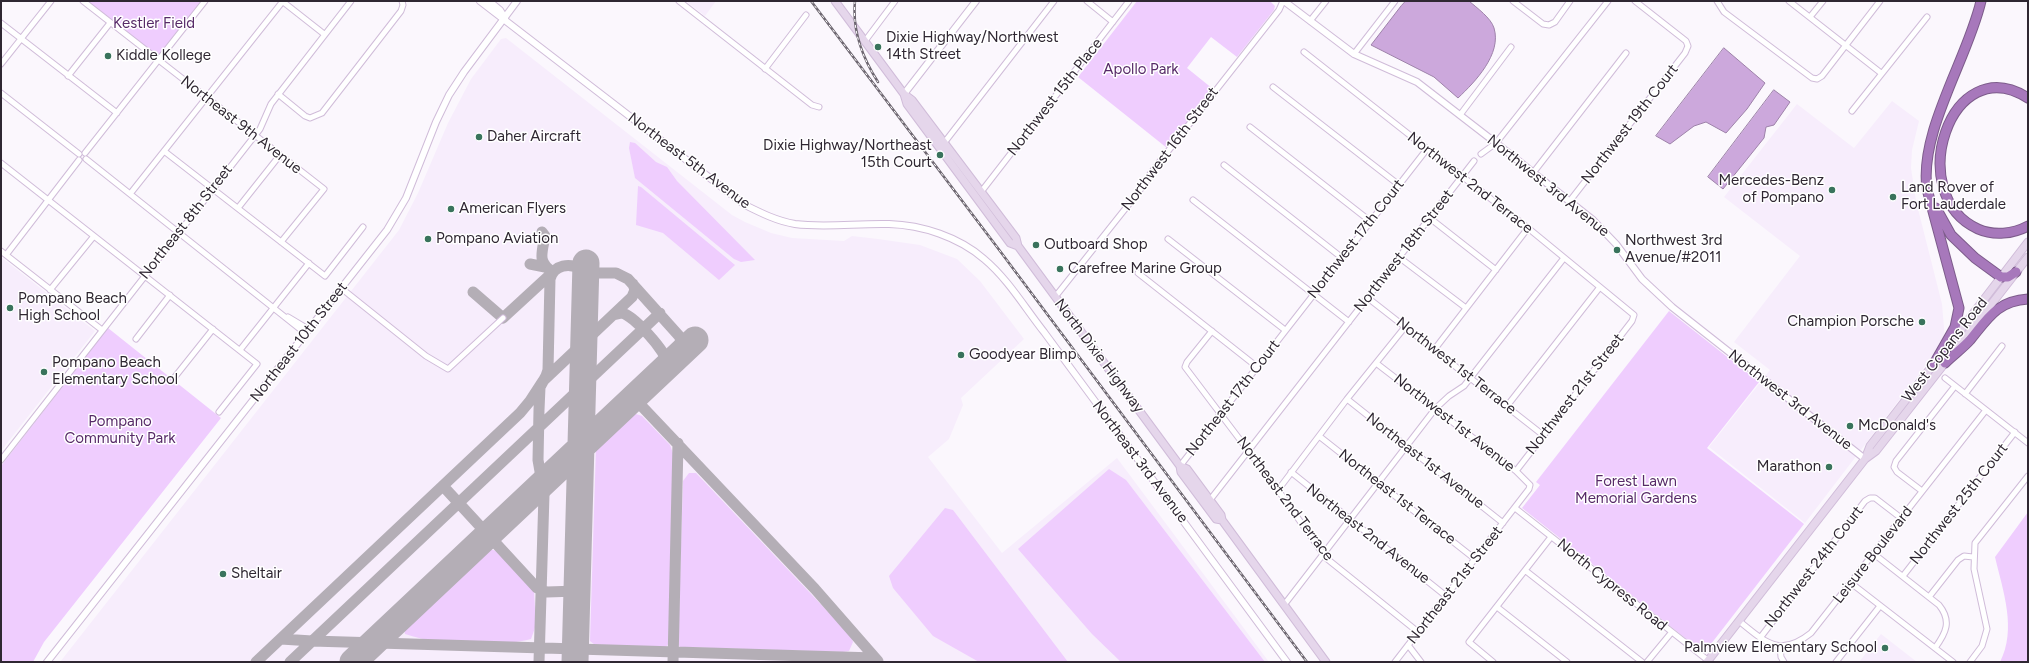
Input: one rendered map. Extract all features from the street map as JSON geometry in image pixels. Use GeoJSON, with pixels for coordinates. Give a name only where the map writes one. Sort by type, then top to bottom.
{"type":"FeatureCollection","features":[{"type":"Feature","properties":{"kind":"highway"},"geometry":{"type":"LineString","coordinates":[[1934,364],[1955,327],[1959,308],[1926,189],[1928,158],[1935,128],[1972,32],[1981,1]]}},
{"type":"Feature","properties":{"kind":"highway"},"geometry":{"type":"LineString","coordinates":[[2028,98],[2015,91],[1998,88],[1980,92],[1968,98],[1958,107],[1949,124],[1944,140],[1941,163],[1942,181],[1946,198],[1964,221],[1980,230],[1995,233],[2014,232],[2028,226]]}},
{"type":"Feature","properties":{"kind":"highway"},"geometry":{"type":"LineString","coordinates":[[1928,158],[1931,195],[1943,222],[1961,247],[2001,278],[2008,277],[2016,272]]}},
{"type":"Feature","properties":{"kind":"highway"},"geometry":{"type":"LineString","coordinates":[[1945,363],[1969,341],[1991,313],[2006,304],[2028,299]]}},
{"type":"Feature","properties":{"kind":"main road","name":"North Dixie Highway"},"geometry":{"type":"LineString","coordinates":[[835,1],[904,94],[912,100],[1016,238],[1018,246],[1180,466],[1181,472],[1216,518],[1222,520]]}},
{"type":"Feature","properties":{"kind":"main road","name":"North Dixie Highway"},"geometry":{"type":"LineString","coordinates":[[904,94],[907,104],[1010,242],[1018,246]]}},
{"type":"Feature","properties":{"kind":"main road","name":"West Copans Road"},"geometry":{"type":"LineString","coordinates":[[1865,459],[1870,446],[2028,242]]}},
{"type":"Feature","properties":{"kind":"main road","name":"West Copans Road"},"geometry":{"type":"LineString","coordinates":[[1708,662],[1865,459],[1876,451],[2028,257]]}},
{"type":"Feature","properties":{"kind":"main road","name":"North Dixie Highway"},"geometry":{"type":"LineString","coordinates":[[1180,466],[1187,469],[1222,515],[1222,520],[1326,662]]}},
{"type":"Feature","properties":{"kind":"street"},"geometry":{"type":"LineString","coordinates":[[1,64],[51,1]]}},
{"type":"Feature","properties":{"kind":"street","name":"Northeast 9th Avenue"},"geometry":{"type":"LineString","coordinates":[[83,1],[324,189],[281,242]]}},
{"type":"Feature","properties":{"kind":"street"},"geometry":{"type":"LineString","coordinates":[[1,93],[79,154],[85,153],[205,1]]}},
{"type":"Feature","properties":{"kind":"street"},"geometry":{"type":"LineString","coordinates":[[130,194],[283,1],[324,34]]}},
{"type":"Feature","properties":{"kind":"street","name":"Northeast 8th Street"},"geometry":{"type":"LineString","coordinates":[[1,460],[144,275],[255,135],[263,124],[271,104],[278,94],[351,1]]}},
{"type":"Feature","properties":{"kind":"street"},"geometry":{"type":"LineString","coordinates":[[278,94],[305,116],[310,118],[322,113],[401,11],[403,5],[402,1]]}},
{"type":"Feature","properties":{"kind":"street","name":"Northeast 5th Avenue"},"geometry":{"type":"LineString","coordinates":[[480,1],[505,18],[743,204],[772,218],[795,224],[821,226],[890,224],[917,227],[943,235],[969,248],[989,264]]}},
{"type":"Feature","properties":{"kind":"street","name":"Northeast 5th Avenue"},"geometry":{"type":"LineString","coordinates":[[489,1],[500,10],[505,18]]}},
{"type":"Feature","properties":{"kind":"street","name":"Northeast 10th Street"},"geometry":{"type":"LineString","coordinates":[[47,662],[387,230],[406,198],[436,122],[449,95],[464,72],[517,1]]}},
{"type":"Feature","properties":{"kind":"street"},"geometry":{"type":"LineString","coordinates":[[678,1],[812,106],[819,107]]}},
{"type":"Feature","properties":{"kind":"street"},"geometry":{"type":"LineString","coordinates":[[865,41],[895,1]]}},
{"type":"Feature","properties":{"kind":"street"},"geometry":{"type":"LineString","coordinates":[[904,94],[976,1]]}},
{"type":"Feature","properties":{"kind":"street"},"geometry":{"type":"LineString","coordinates":[[944,143],[1054,1]]}},
{"type":"Feature","properties":{"kind":"street"},"geometry":{"type":"LineString","coordinates":[[1087,1],[1113,22]]}},
{"type":"Feature","properties":{"kind":"street","name":"Northwest 15th Place"},"geometry":{"type":"LineString","coordinates":[[981,192],[1129,1]]}},
{"type":"Feature","properties":{"kind":"street","name":"Northwest 3rd Avenue"},"geometry":{"type":"LineString","coordinates":[[1283,1],[1354,54],[1417,82],[1496,143],[1593,220],[1616,244],[1642,278],[1672,307],[1865,459]]}},
{"type":"Feature","properties":{"kind":"street","name":"Northwest 16th Street"},"geometry":{"type":"LineString","coordinates":[[1055,297],[1137,194],[1149,178],[1150,174],[1250,44],[1279,10],[1283,1]]}},
{"type":"Feature","properties":{"kind":"street"},"geometry":{"type":"LineString","coordinates":[[1310,21],[1326,1]]}},
{"type":"Feature","properties":{"kind":"street"},"geometry":{"type":"LineString","coordinates":[[1354,54],[1395,1]]}},
{"type":"Feature","properties":{"kind":"street"},"geometry":{"type":"LineString","coordinates":[[1513,1],[1543,24],[1549,26],[1555,22],[1570,1]]}},
{"type":"Feature","properties":{"kind":"street"},"geometry":{"type":"LineString","coordinates":[[1481,154],[1496,143],[1608,1]]}},
{"type":"Feature","properties":{"kind":"street","name":"Northwest 19th Court"},"geometry":{"type":"LineString","coordinates":[[1569,202],[1685,53],[1688,46],[1686,41],[1637,1]]}},
{"type":"Feature","properties":{"kind":"street"},"geometry":{"type":"LineString","coordinates":[[1717,1],[1724,12],[1812,78],[1817,79],[1822,76],[1880,1]]}},
{"type":"Feature","properties":{"kind":"street"},"geometry":{"type":"LineString","coordinates":[[1789,1],[1881,73]]}},
{"type":"Feature","properties":{"kind":"street"},"geometry":{"type":"LineString","coordinates":[[1810,18],[1823,1]]}},
{"type":"Feature","properties":{"kind":"street"},"geometry":{"type":"LineString","coordinates":[[765,69],[806,15]]}},
{"type":"Feature","properties":{"kind":"street"},"geometry":{"type":"LineString","coordinates":[[1852,111],[1926,17]]}},
{"type":"Feature","properties":{"kind":"street"},"geometry":{"type":"LineString","coordinates":[[1,23],[116,113]]}},
{"type":"Feature","properties":{"kind":"street"},"geometry":{"type":"LineString","coordinates":[[68,76],[110,23]]}},
{"type":"Feature","properties":{"kind":"street"},"geometry":{"type":"LineString","coordinates":[[1460,115],[1511,47]]}},
{"type":"Feature","properties":{"kind":"street","name":"Northwest 2nd Terrace"},"geometry":{"type":"LineString","coordinates":[[1304,52],[1528,228],[1634,315]]}},
{"type":"Feature","properties":{"kind":"street"},"geometry":{"type":"LineString","coordinates":[[1533,173],[1626,53]]}},
{"type":"Feature","properties":{"kind":"street"},"geometry":{"type":"LineString","coordinates":[[1274,87],[1398,185]]}},
{"type":"Feature","properties":{"kind":"street"},"geometry":{"type":"LineString","coordinates":[[1250,127],[1370,221]]}},
{"type":"Feature","properties":{"kind":"street","name":"Northwest 17th Court"},"geometry":{"type":"LineString","coordinates":[[1285,330],[1426,149]]}},
{"type":"Feature","properties":{"kind":"street"},"geometry":{"type":"LineString","coordinates":[[164,151],[325,276],[363,227]]}},
{"type":"Feature","properties":{"kind":"street"},"geometry":{"type":"LineString","coordinates":[[85,153],[86,159],[285,316],[295,319],[307,331]]}},
{"type":"Feature","properties":{"kind":"street"},"geometry":{"type":"LineString","coordinates":[[79,154],[77,157],[79,160]]}},
{"type":"Feature","properties":{"kind":"street"},"geometry":{"type":"LineString","coordinates":[[238,208],[280,155]]}},
{"type":"Feature","properties":{"kind":"street"},"geometry":{"type":"LineString","coordinates":[[6,255],[79,160],[86,159]]}},
{"type":"Feature","properties":{"kind":"street","name":"Northwest 18th Street"},"geometry":{"type":"LineString","coordinates":[[1210,500],[1400,258],[1474,161]]}},
{"type":"Feature","properties":{"kind":"street"},"geometry":{"type":"LineString","coordinates":[[1,163],[257,364],[219,412]]}},
{"type":"Feature","properties":{"kind":"street"},"geometry":{"type":"LineString","coordinates":[[1224,165],[1341,257]]}},
{"type":"Feature","properties":{"kind":"street"},"geometry":{"type":"LineString","coordinates":[[1193,200],[1349,322]]}},
{"type":"Feature","properties":{"kind":"street"},"geometry":{"type":"LineString","coordinates":[[1430,219],[1496,270]]}},
{"type":"Feature","properties":{"kind":"street"},"geometry":{"type":"LineString","coordinates":[[1434,350],[1528,228]]}},
{"type":"Feature","properties":{"kind":"street"},"geometry":{"type":"LineString","coordinates":[[50,290],[94,236]]}},
{"type":"Feature","properties":{"kind":"street"},"geometry":{"type":"LineString","coordinates":[[1168,239],[1285,330]]}},
{"type":"Feature","properties":{"kind":"street"},"geometry":{"type":"LineString","coordinates":[[1,251],[102,330]]}},
{"type":"Feature","properties":{"kind":"street"},"geometry":{"type":"LineString","coordinates":[[1400,258],[1466,308]]}},
{"type":"Feature","properties":{"kind":"street"},"geometry":{"type":"LineString","coordinates":[[1284,605],[1379,484],[1435,409],[1449,396],[1464,386],[1564,258]]}},
{"type":"Feature","properties":{"kind":"street"},"geometry":{"type":"LineString","coordinates":[[240,350],[309,263]]}},
{"type":"Feature","properties":{"kind":"street","name":"Northeast 3rd Avenue"},"geometry":{"type":"LineString","coordinates":[[989,264],[1044,332],[1288,662]]}},
{"type":"Feature","properties":{"kind":"street"},"geometry":{"type":"LineString","coordinates":[[1138,273],[1256,366]]}},
{"type":"Feature","properties":{"kind":"street"},"geometry":{"type":"LineString","coordinates":[[1507,406],[1600,286]]}},
{"type":"Feature","properties":{"kind":"street"},"geometry":{"type":"LineString","coordinates":[[341,288],[426,356],[448,369],[503,318]]}},
{"type":"Feature","properties":{"kind":"street"},"geometry":{"type":"LineString","coordinates":[[136,339],[170,295]]}},
{"type":"Feature","properties":{"kind":"street","name":"Northwest 1st Terrace"},"geometry":{"type":"LineString","coordinates":[[1368,298],[1543,435]]}},
{"type":"Feature","properties":{"kind":"street","name":"Northwest 21st Street"},"geometry":{"type":"LineString","coordinates":[[1516,471],[1632,321],[1634,315]]}},
{"type":"Feature","properties":{"kind":"street"},"geometry":{"type":"LineString","coordinates":[[1278,490],[1347,399],[1405,327]]}},
{"type":"Feature","properties":{"kind":"street"},"geometry":{"type":"LineString","coordinates":[[174,378],[213,329]]}},
{"type":"Feature","properties":{"kind":"street","name":"Northeast 17th Court"},"geometry":{"type":"LineString","coordinates":[[1180,466],[1285,330]]}},
{"type":"Feature","properties":{"kind":"street","name":"Northeast 2nd Terrace"},"geometry":{"type":"LineString","coordinates":[[1212,331],[1187,362],[1186,367],[1248,452],[1278,490],[1326,558],[1418,632]]}},
{"type":"Feature","properties":{"kind":"street"},"geometry":{"type":"LineString","coordinates":[[1965,394],[2002,346]]}},
{"type":"Feature","properties":{"kind":"street","name":"Northwest 1st Avenue"},"geometry":{"type":"LineString","coordinates":[[1376,363],[1516,471],[1530,485],[1529,490],[1515,508]]}},
{"type":"Feature","properties":{"kind":"street"},"geometry":{"type":"LineString","coordinates":[[1945,378],[2028,443]]}},
{"type":"Feature","properties":{"kind":"street"},"geometry":{"type":"LineString","coordinates":[[1922,491],[1897,472],[1894,467],[1896,461],[1955,386]]}},
{"type":"Feature","properties":{"kind":"street","name":"Northeast 1st Avenue"},"geometry":{"type":"LineString","coordinates":[[1347,399],[1503,523]]}},
{"type":"Feature","properties":{"kind":"street","name":"Leisure Boulevard"},"geometry":{"type":"LineString","coordinates":[[1780,647],[1800,642],[1811,634],[1986,410]]}},
{"type":"Feature","properties":{"kind":"street","name":"Northwest 25th Court"},"geometry":{"type":"LineString","coordinates":[[1903,576],[2015,432]]}},
{"type":"Feature","properties":{"kind":"street","name":"Northeast 1st Terrace"},"geometry":{"type":"LineString","coordinates":[[1319,436],[1475,559]]}},
{"type":"Feature","properties":{"kind":"street","name":"Northeast 2nd Avenue"},"geometry":{"type":"LineString","coordinates":[[1291,472],[1446,596]]}},
{"type":"Feature","properties":{"kind":"street"},"geometry":{"type":"LineString","coordinates":[[1970,662],[1982,646],[1987,629],[1974,569],[1973,557],[1975,543],[2028,476]]}},
{"type":"Feature","properties":{"kind":"street","name":"Northwest 24th Court"},"geometry":{"type":"LineString","coordinates":[[1760,638],[1865,501],[1870,498],[1875,498],[1901,518]]}},
{"type":"Feature","properties":{"kind":"street","name":"Northeast 21st Street"},"geometry":{"type":"LineString","coordinates":[[1395,662],[1515,508]]}},
{"type":"Feature","properties":{"kind":"street","name":"North Cypress Road"},"geometry":{"type":"LineString","coordinates":[[1515,508],[1708,662]]}},
{"type":"Feature","properties":{"kind":"street"},"geometry":{"type":"LineString","coordinates":[[1493,662],[1469,642],[1498,607],[1551,537]]}},
{"type":"Feature","properties":{"kind":"street"},"geometry":{"type":"LineString","coordinates":[[1874,554],[1903,576],[1944,612],[1947,621],[1944,636],[1935,648]]}},
{"type":"Feature","properties":{"kind":"street"},"geometry":{"type":"LineString","coordinates":[[1928,597],[1958,560],[1964,556],[1973,557]]}},
{"type":"Feature","properties":{"kind":"street"},"geometry":{"type":"LineString","coordinates":[[1526,571],[1642,662]]}},
{"type":"Feature","properties":{"kind":"street"},"geometry":{"type":"LineString","coordinates":[[1851,583],[1953,662]]}},
{"type":"Feature","properties":{"kind":"street"},"geometry":{"type":"LineString","coordinates":[[1836,662],[1880,606]]}},
{"type":"Feature","properties":{"kind":"street"},"geometry":{"type":"LineString","coordinates":[[1498,607],[1567,662]]}},
{"type":"Feature","properties":{"kind":"street"},"geometry":{"type":"LineString","coordinates":[[1739,622],[1771,645],[1780,647],[1781,657],[1784,662]]}},
{"type":"Feature","properties":{"kind":"street"},"geometry":{"type":"LineString","coordinates":[[1647,662],[1671,633]]}},
{"type":"Feature","properties":{"kind":"street"},"geometry":{"type":"LineString","coordinates":[[1408,645],[1421,662]]}},
{"type":"Feature","properties":{"kind":"shaded area"},"geometry":{"type":"Polygon","coordinates":[[[686,1],[716,1],[705,16],[686,1]]]}},
{"type":"Feature","properties":{"kind":"shaded area"},"geometry":{"type":"Polygon","coordinates":[[[1406,1],[1469,1],[1483,13],[1492,24],[1495,38],[1491,57],[1479,76],[1458,98],[1434,77],[1371,45],[1406,1]]]}},
{"type":"Feature","properties":{"kind":"shaded area"},"geometry":{"type":"Polygon","coordinates":[[[506,38],[732,215],[745,222],[771,233],[792,238],[844,241],[852,236],[878,239],[920,245],[957,259],[980,281],[1024,339],[961,398],[963,405],[949,439],[928,457],[1002,553],[1117,458],[1269,662],[60,662],[399,230],[418,193],[448,123],[471,79],[501,39],[506,38]]]}},
{"type":"Feature","properties":{"kind":"shaded area"},"geometry":{"type":"Polygon","coordinates":[[[1724,48],[1765,83],[1747,109],[1726,133],[1706,122],[1694,126],[1670,144],[1656,136],[1724,48]]]}},
{"type":"Feature","properties":{"kind":"shaded area"},"geometry":{"type":"Polygon","coordinates":[[[1774,90],[1790,102],[1774,125],[1766,127],[1764,138],[1723,189],[1708,177],[1774,90]]]}},
{"type":"Feature","properties":{"kind":"shaded area"},"geometry":{"type":"Polygon","coordinates":[[[1892,101],[1919,121],[1912,150],[1911,168],[1916,201],[1942,304],[1945,340],[1805,523],[1709,447],[1770,370],[1734,342],[1800,256],[1724,197],[1797,104],[1854,148],[1892,101]]]}},
{"type":"Feature","properties":{"kind":"shaded area"},"geometry":{"type":"Polygon","coordinates":[[[1,257],[95,331],[1,451],[1,257]]]}},
{"type":"Feature","properties":{"kind":"shaded area","name":"Palmview Elementary School"},"geometry":{"type":"Polygon","coordinates":[[[1881,634],[1917,662],[1859,662],[1881,634]]]}},
{"type":"Feature","properties":{"kind":"green space","name":"Kestler Field"},"geometry":{"type":"Polygon","coordinates":[[[87,1],[202,1],[159,54],[155,54],[87,1]]]}},
{"type":"Feature","properties":{"kind":"green space","name":"Apollo Park"},"geometry":{"type":"Polygon","coordinates":[[[1137,1],[1270,1],[1275,6],[1274,10],[1237,57],[1211,37],[1187,68],[1213,89],[1167,148],[1078,77],[1137,1]]]}},
{"type":"Feature","properties":{"kind":"green space"},"geometry":{"type":"Polygon","coordinates":[[[630,142],[635,143],[656,162],[667,167],[677,181],[755,260],[741,262],[734,259],[635,178],[629,148],[630,142]]]}},
{"type":"Feature","properties":{"kind":"green space"},"geometry":{"type":"Polygon","coordinates":[[[638,186],[735,265],[719,280],[663,233],[636,225],[638,186]]]}},
{"type":"Feature","properties":{"kind":"green space","name":"Forest Lawn Memorial Gardens"},"geometry":{"type":"Polygon","coordinates":[[[1669,311],[1759,382],[1707,448],[1804,524],[1704,653],[1522,508],[1540,485],[1536,482],[1669,311]]]}},
{"type":"Feature","properties":{"kind":"green space","name":"Pompano Community Park"},"geometry":{"type":"Polygon","coordinates":[[[108,328],[221,418],[44,642],[33,662],[1,662],[1,466],[108,328]]]}},
{"type":"Feature","properties":{"kind":"green space"},"geometry":{"type":"Polygon","coordinates":[[[636,414],[642,416],[670,445],[674,456],[669,643],[666,647],[595,645],[590,641],[596,447],[630,415],[636,414]]]}},
{"type":"Feature","properties":{"kind":"green space"},"geometry":{"type":"Polygon","coordinates":[[[1109,469],[1126,480],[1265,662],[1121,662],[1092,634],[1018,549],[1109,469]]]}},
{"type":"Feature","properties":{"kind":"green space"},"geometry":{"type":"Polygon","coordinates":[[[689,473],[696,473],[851,636],[853,642],[849,651],[680,647],[678,644],[683,481],[689,473]]]}},
{"type":"Feature","properties":{"kind":"green space"},"geometry":{"type":"Polygon","coordinates":[[[945,508],[953,510],[1068,662],[979,662],[933,636],[893,588],[889,576],[945,508]]]}},
{"type":"Feature","properties":{"kind":"green space"},"geometry":{"type":"Polygon","coordinates":[[[2028,512],[2028,662],[2000,662],[2008,636],[2008,623],[2005,596],[1995,557],[2028,512]]]}},
{"type":"Feature","properties":{"kind":"green space"},"geometry":{"type":"Polygon","coordinates":[[[489,549],[497,551],[534,591],[536,625],[531,639],[502,644],[468,644],[433,641],[405,634],[404,629],[489,549]]]}},
{"type":"Feature","properties":{"kind":"taxiway"},"geometry":{"type":"LineString","coordinates":[[473,292],[503,318],[553,272],[545,265],[543,261],[542,252],[545,236],[542,232]]}},
{"type":"Feature","properties":{"kind":"taxiway"},"geometry":{"type":"LineString","coordinates":[[530,264],[545,267]]}},
{"type":"Feature","properties":{"kind":"taxiway"},"geometry":{"type":"LineString","coordinates":[[539,662],[544,494],[538,460],[539,410],[540,387],[548,370],[550,279],[555,270],[563,266],[572,266],[581,269],[586,280]]}},
{"type":"Feature","properties":{"kind":"taxiway"},"geometry":{"type":"LineString","coordinates":[[586,273],[616,273],[628,279],[680,337],[681,346],[675,359]]}},
{"type":"Feature","properties":{"kind":"taxiway"},"geometry":{"type":"LineString","coordinates":[[256,662],[520,413],[543,381],[632,297],[635,290],[633,284]]}},
{"type":"Feature","properties":{"kind":"taxiway"},"geometry":{"type":"LineString","coordinates":[[613,315],[622,313],[627,315],[649,335],[666,358],[667,363],[665,369]]}},
{"type":"Feature","properties":{"kind":"taxiway"},"geometry":{"type":"LineString","coordinates":[[290,662],[660,313]]}},
{"type":"Feature","properties":{"kind":"taxiway"},"geometry":{"type":"LineString","coordinates":[[634,398],[815,589],[878,661]]}},
{"type":"Feature","properties":{"kind":"taxiway"},"geometry":{"type":"LineString","coordinates":[[673,662],[678,443]]}},
{"type":"Feature","properties":{"kind":"taxiway"},"geometry":{"type":"LineString","coordinates":[[443,486],[537,588],[547,592],[577,591]]}},
{"type":"Feature","properties":{"kind":"taxiway"},"geometry":{"type":"LineString","coordinates":[[281,639],[875,658]]}},
{"type":"Feature","properties":{"kind":"runway"},"geometry":{"type":"LineString","coordinates":[[575,662],[586,263]]}},
{"type":"Feature","properties":{"kind":"runway"},"geometry":{"type":"LineString","coordinates":[[353,662],[695,340]]}},
{"type":"Feature","properties":{"kind":"railway"},"geometry":{"type":"LineString","coordinates":[[811,1],[1307,662]]}},
{"type":"Feature","properties":{"kind":"railway"},"geometry":{"type":"LineString","coordinates":[[855,1],[855,23],[859,43],[867,63],[878,82]]}},
{"type":"Feature","properties":{"kind":"place","name":"Dixie Highway/Northwest 14th Street"},"geometry":{"type":"Point","coordinates":[878,47]}},
{"type":"Feature","properties":{"kind":"place","name":"Kiddle Kollege"},"geometry":{"type":"Point","coordinates":[108,56]}},
{"type":"Feature","properties":{"kind":"place","name":"Daher Aircraft"},"geometry":{"type":"Point","coordinates":[479,137]}},
{"type":"Feature","properties":{"kind":"place","name":"Dixie Highway/Northeast 15th Court"},"geometry":{"type":"Point","coordinates":[940,155]}},
{"type":"Feature","properties":{"kind":"place","name":"Mercedes-Benz of Pompano"},"geometry":{"type":"Point","coordinates":[1832,190]}},
{"type":"Feature","properties":{"kind":"place","name":"Land Rover of Fort Lauderdale"},"geometry":{"type":"Point","coordinates":[1893,197]}},
{"type":"Feature","properties":{"kind":"place","name":"American Flyers"},"geometry":{"type":"Point","coordinates":[451,209]}},
{"type":"Feature","properties":{"kind":"place","name":"Pompano Aviation"},"geometry":{"type":"Point","coordinates":[428,239]}},
{"type":"Feature","properties":{"kind":"place","name":"Outboard Shop"},"geometry":{"type":"Point","coordinates":[1036,245]}},
{"type":"Feature","properties":{"kind":"place","name":"Northwest 3rd Avenue/#2011"},"geometry":{"type":"Point","coordinates":[1617,250]}},
{"type":"Feature","properties":{"kind":"place","name":"Carefree Marine Group"},"geometry":{"type":"Point","coordinates":[1060,269]}},
{"type":"Feature","properties":{"kind":"place","name":"Pompano Beach High School"},"geometry":{"type":"Point","coordinates":[10,308]}},
{"type":"Feature","properties":{"kind":"place","name":"Champion Porsche"},"geometry":{"type":"Point","coordinates":[1922,322]}},
{"type":"Feature","properties":{"kind":"place","name":"Goodyear Blimp"},"geometry":{"type":"Point","coordinates":[961,355]}},
{"type":"Feature","properties":{"kind":"place","name":"Pompano Beach Elementary School"},"geometry":{"type":"Point","coordinates":[44,372]}},
{"type":"Feature","properties":{"kind":"place","name":"McDonald's"},"geometry":{"type":"Point","coordinates":[1850,426]}},
{"type":"Feature","properties":{"kind":"place","name":"Marathon"},"geometry":{"type":"Point","coordinates":[1829,467]}},
{"type":"Feature","properties":{"kind":"place","name":"Sheltair"},"geometry":{"type":"Point","coordinates":[223,574]}},
{"type":"Feature","properties":{"kind":"place","name":"Palmview Elementary School"},"geometry":{"type":"Point","coordinates":[1885,648]}}]}
